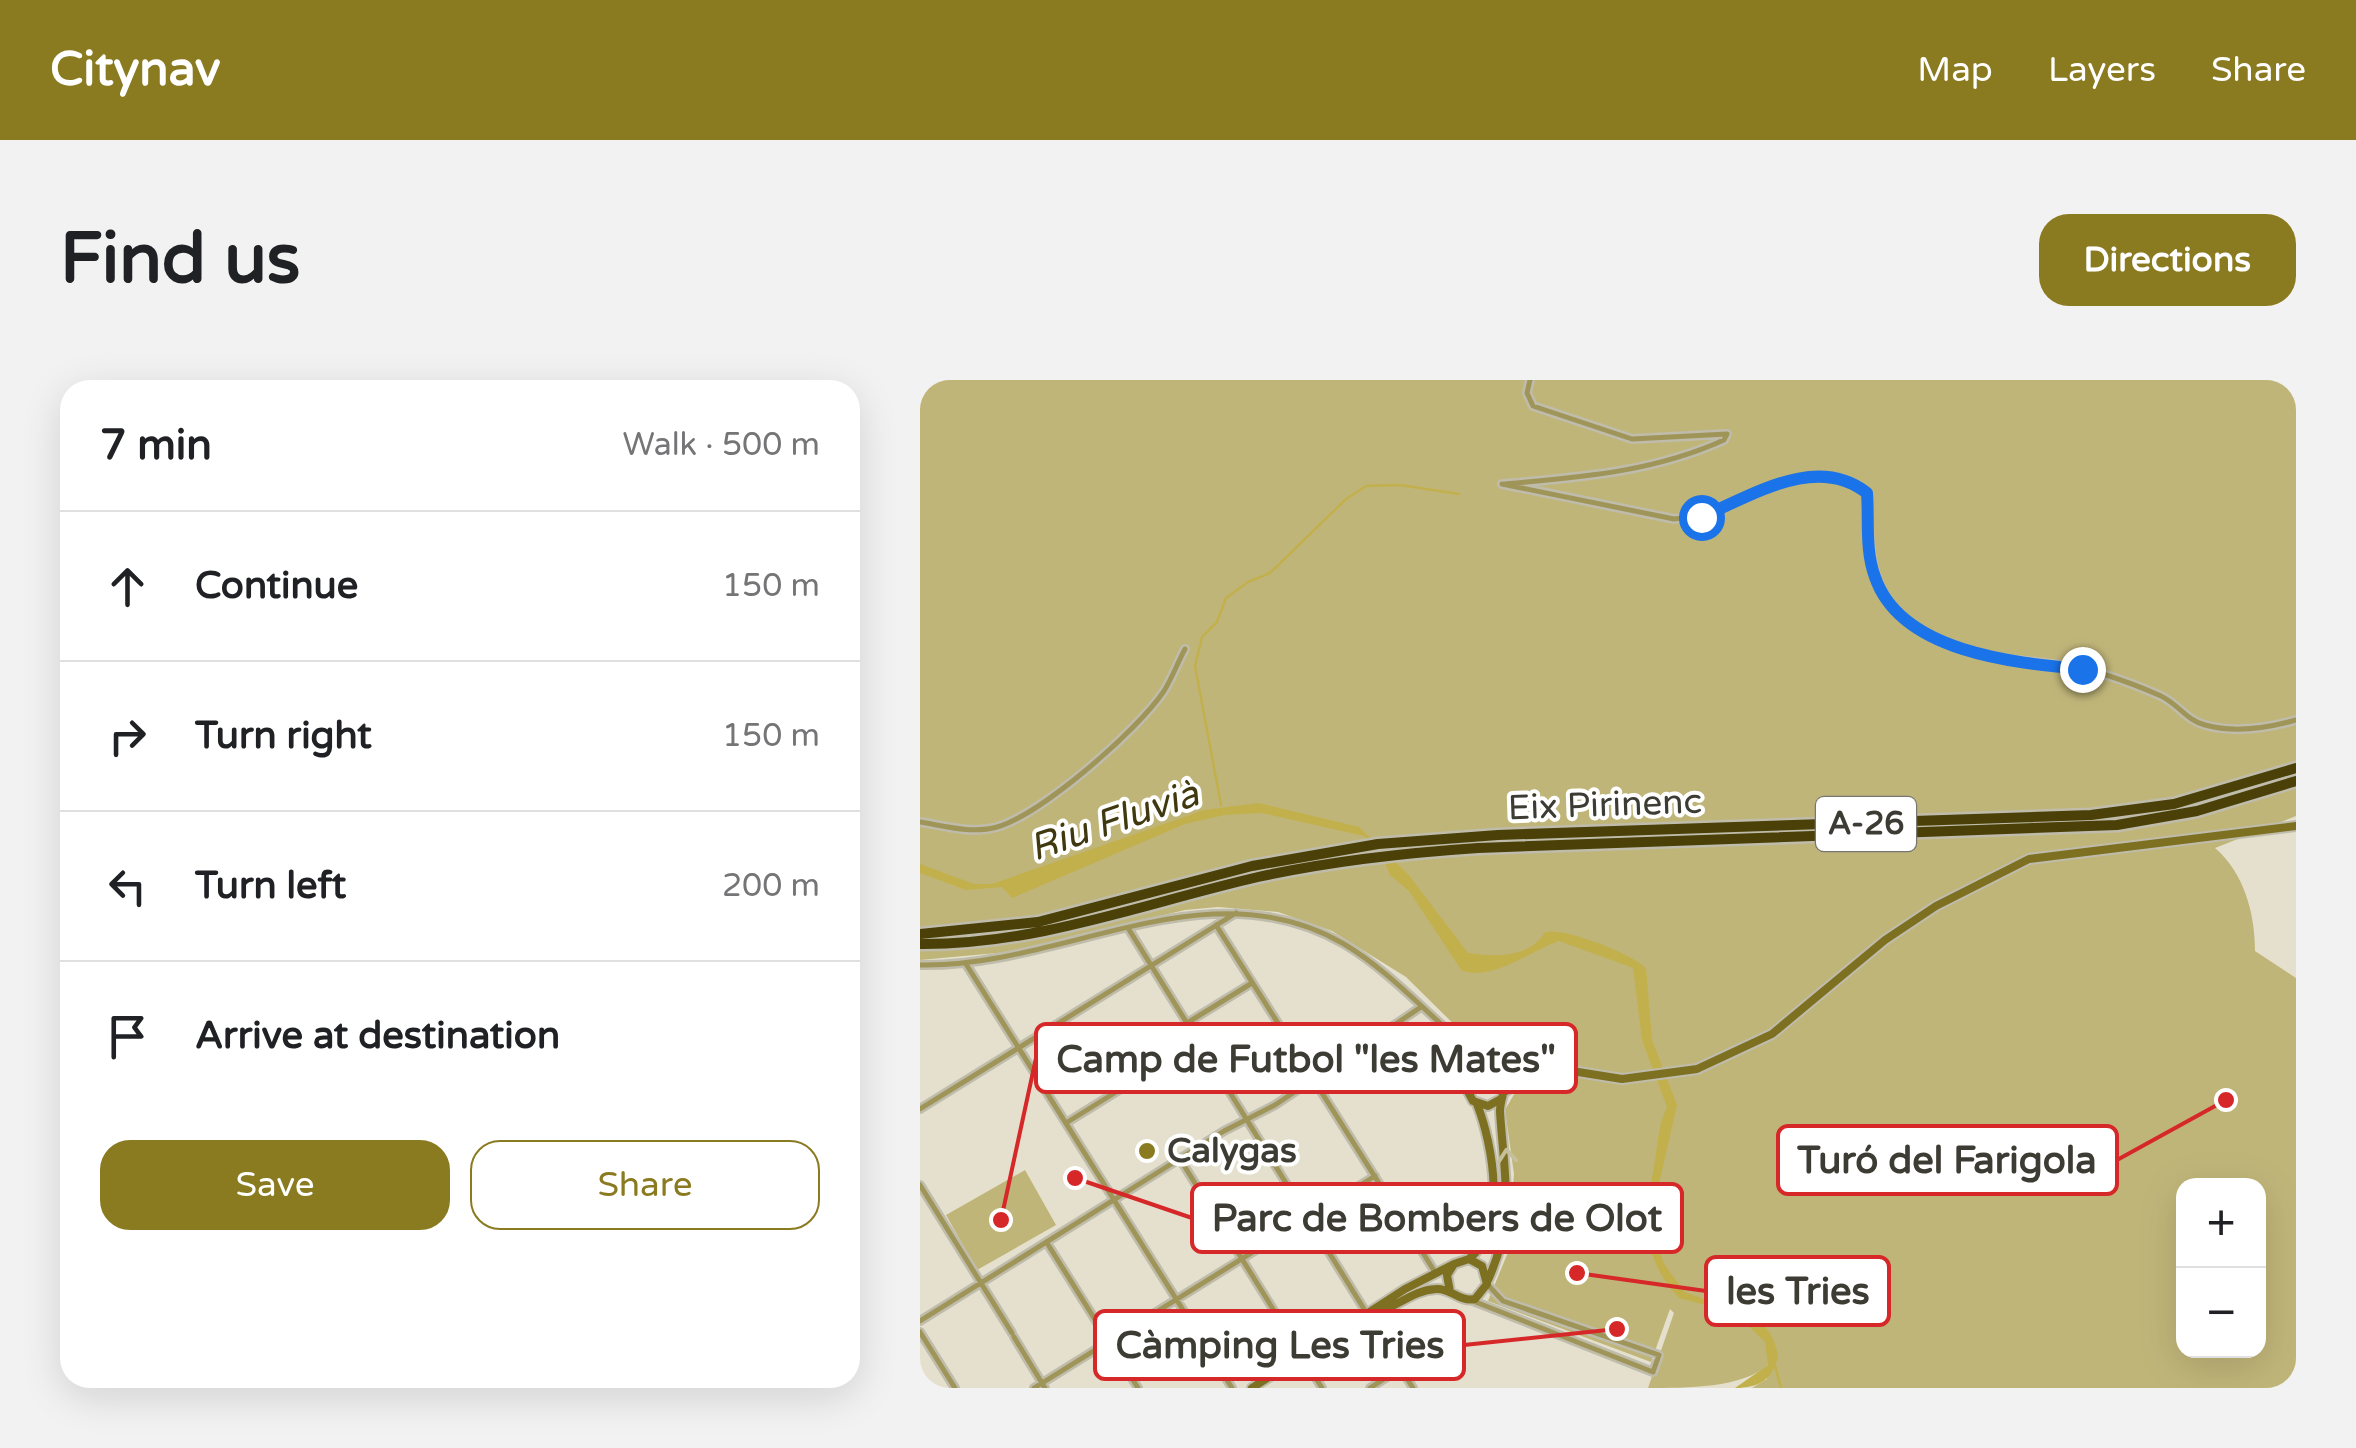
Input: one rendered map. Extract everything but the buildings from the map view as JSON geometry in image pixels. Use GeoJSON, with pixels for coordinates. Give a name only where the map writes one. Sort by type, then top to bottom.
{"type":"FeatureCollection","features":[{"type":"Feature","properties":{"kind":"highway","name":"Eix Pirinenc"},"geometry":{"type":"LineString","coordinates":[[920,934],[1038,922],[1324,852],[1430,839],[2091,815],[2174,804],[2296,768]]}},
{"type":"Feature","properties":{"kind":"highway","name":"Eix Pirinenc"},"geometry":{"type":"LineString","coordinates":[[920,944],[1038,934],[1242,881],[1335,862],[1441,851],[2072,828],[2197,811],[2296,781]]}},
{"type":"Feature","properties":{"kind":"street"},"geometry":{"type":"LineString","coordinates":[[1530,380],[1528,393],[1534,406],[1632,440],[1727,434],[1724,440],[1691,455],[1628,472],[1502,484],[1674,519],[1701,517],[1768,486],[1833,476],[1849,479],[1867,493],[1875,580],[1896,612],[1930,634],[1957,648],[2000,661],[2104,674],[2162,696],[2186,717],[2205,725],[2232,729],[2296,720]]}},
{"type":"Feature","properties":{"kind":"street"},"geometry":{"type":"LineString","coordinates":[[920,822],[974,830],[999,826],[1062,789],[1140,721],[1165,690],[1185,649]]}},
{"type":"Feature","properties":{"kind":"street"},"geometry":{"type":"LineString","coordinates":[[1468,1078],[1478,1067],[1543,1068],[1606,1078],[1670,1076],[1729,1058],[1784,1026],[1860,960],[1936,906],[2030,859],[2296,826]]}},
{"type":"Feature","properties":{"kind":"street"},"geometry":{"type":"LineString","coordinates":[[920,1109],[1237,912]]}},
{"type":"Feature","properties":{"kind":"street"},"geometry":{"type":"LineString","coordinates":[[920,964],[966,964],[1032,953],[1193,913],[1237,912],[1278,918],[1328,936],[1375,965],[1438,1023],[1496,1068],[1504,1095],[1507,1215],[1488,1282],[1470,1300]]}},
{"type":"Feature","properties":{"kind":"street"},"geometry":{"type":"LineString","coordinates":[[1216,925],[1434,1272]]}},
{"type":"Feature","properties":{"kind":"street"},"geometry":{"type":"LineString","coordinates":[[1128,928],[1371,1314],[1413,1388]]}},
{"type":"Feature","properties":{"kind":"street"},"geometry":{"type":"LineString","coordinates":[[966,964],[1232,1388]]}},
{"type":"Feature","properties":{"kind":"street"},"geometry":{"type":"LineString","coordinates":[[1187,1023],[1252,983]]}},
{"type":"Feature","properties":{"kind":"street"},"geometry":{"type":"LineString","coordinates":[[920,1321],[1314,1080],[1422,1006]]}},
{"type":"Feature","properties":{"kind":"street"},"geometry":{"type":"LineString","coordinates":[[1252,1388],[1434,1272],[1468,1259],[1486,1238],[1491,1202],[1488,1144],[1478,1104],[1467,1092],[1468,1078],[1438,1023]]}},
{"type":"Feature","properties":{"kind":"street"},"geometry":{"type":"LineString","coordinates":[[1066,1123],[1198,1041]]}},
{"type":"Feature","properties":{"kind":"street"},"geometry":{"type":"LineString","coordinates":[[1478,1104],[1488,1106],[1532,1075],[1578,1074]]}},
{"type":"Feature","properties":{"kind":"street"},"geometry":{"type":"LineString","coordinates":[[1180,1159],[1322,1388]]}},
{"type":"Feature","properties":{"kind":"street"},"geometry":{"type":"LineString","coordinates":[[1034,1388],[1375,1176]]}},
{"type":"Feature","properties":{"kind":"street"},"geometry":{"type":"LineString","coordinates":[[921,1189],[1044,1385]]}},
{"type":"Feature","properties":{"kind":"street"},"geometry":{"type":"LineString","coordinates":[[1047,1243],[1138,1388]]}},
{"type":"Feature","properties":{"kind":"street"},"geometry":{"type":"LineString","coordinates":[[1371,1314],[1408,1294],[1438,1288],[1503,1317],[1654,1372],[1659,1355],[1503,1302],[1482,1266],[1468,1259]]}},
{"type":"Feature","properties":{"kind":"street"},"geometry":{"type":"LineString","coordinates":[[1450,1292],[1447,1275],[1454,1264]]}},
{"type":"Feature","properties":{"kind":"street"},"geometry":{"type":"LineString","coordinates":[[920,1332],[955,1388]]}},
{"type":"Feature","properties":{"kind":"street"},"geometry":{"type":"LineString","coordinates":[[1370,1388],[1401,1368]]}},
{"type":"Feature","properties":{"kind":"shaded area"},"geometry":{"type":"Polygon","coordinates":[[[920,380],[2296,380],[2296,816],[2215,848],[2233,869],[2246,895],[2255,951],[2296,978],[2296,1388],[1752,1388],[1767,1379],[1768,1365],[1729,1382],[1648,1388],[1674,1313],[1670,1309],[1651,1362],[1488,1301],[1511,1245],[1522,1231],[1509,1237],[1514,1174],[1505,1110],[1516,1091],[1505,1065],[1480,1050],[1406,977],[1332,931],[1278,912],[1218,907],[1185,910],[1008,952],[920,960],[920,380]]]}},
{"type":"Feature","properties":{"kind":"shaded area"},"geometry":{"type":"Polygon","coordinates":[[[1258,803],[1359,827],[1408,874],[1468,953],[1511,954],[1530,947],[1545,932],[1554,932],[1598,943],[1646,968],[1652,1040],[1677,1105],[1655,1202],[1655,1239],[1664,1264],[1685,1292],[1742,1311],[1765,1326],[1778,1355],[1769,1376],[1758,1384],[1735,1388],[1768,1365],[1765,1342],[1735,1313],[1679,1298],[1652,1252],[1648,1203],[1667,1107],[1642,1040],[1633,968],[1559,941],[1487,972],[1462,971],[1409,891],[1390,875],[1381,853],[1364,836],[1262,813],[1224,815],[1185,824],[1012,898],[1002,887],[966,890],[920,873],[920,864],[974,884],[992,884],[1204,810],[1258,803]]]}},
{"type":"Feature","properties":{"kind":"shaded area"},"geometry":{"type":"Polygon","coordinates":[[[1025,1170],[1056,1225],[977,1270],[946,1215],[1025,1170]]]}},
{"type":"Feature","properties":{"kind":"waterway","name":"Riu Fluvià"},"geometry":{"type":"LineString","coordinates":[[1221,805],[1195,666],[1202,637],[1217,622],[1226,598],[1248,582],[1270,573],[1346,499],[1366,486],[1400,485],[1459,494]]}},
{"type":"Feature","properties":{"kind":"waterway"},"geometry":{"type":"LineString","coordinates":[[1775,1366],[1781,1388]]}},
{"type":"Feature","properties":{"kind":"place","name":"Turó del Farigola"},"geometry":{"type":"Point","coordinates":[2226,1100]}},
{"type":"Feature","properties":{"kind":"place","name":"Calygas"},"geometry":{"type":"Point","coordinates":[1147,1151]}},
{"type":"Feature","properties":{"kind":"place","name":"Parc de Bombers de Olot"},"geometry":{"type":"Point","coordinates":[1075,1178]}},
{"type":"Feature","properties":{"kind":"place","name":"Camp de Futbol \"les Mates\""},"geometry":{"type":"Point","coordinates":[1001,1220]}},
{"type":"Feature","properties":{"kind":"place","name":"les Tries"},"geometry":{"type":"Point","coordinates":[1577,1273]}},
{"type":"Feature","properties":{"kind":"place","name":"Càmping Les Tries"},"geometry":{"type":"Point","coordinates":[1617,1329]}},
{"type":"Feature","properties":{"kind":"route"},"geometry":{"type":"LineString","coordinates":[[1701,517],[1768,486],[1806,478],[1849,479],[1867,493],[1875,580],[1896,612],[1957,648],[2000,661],[2082,669]]}}]}
